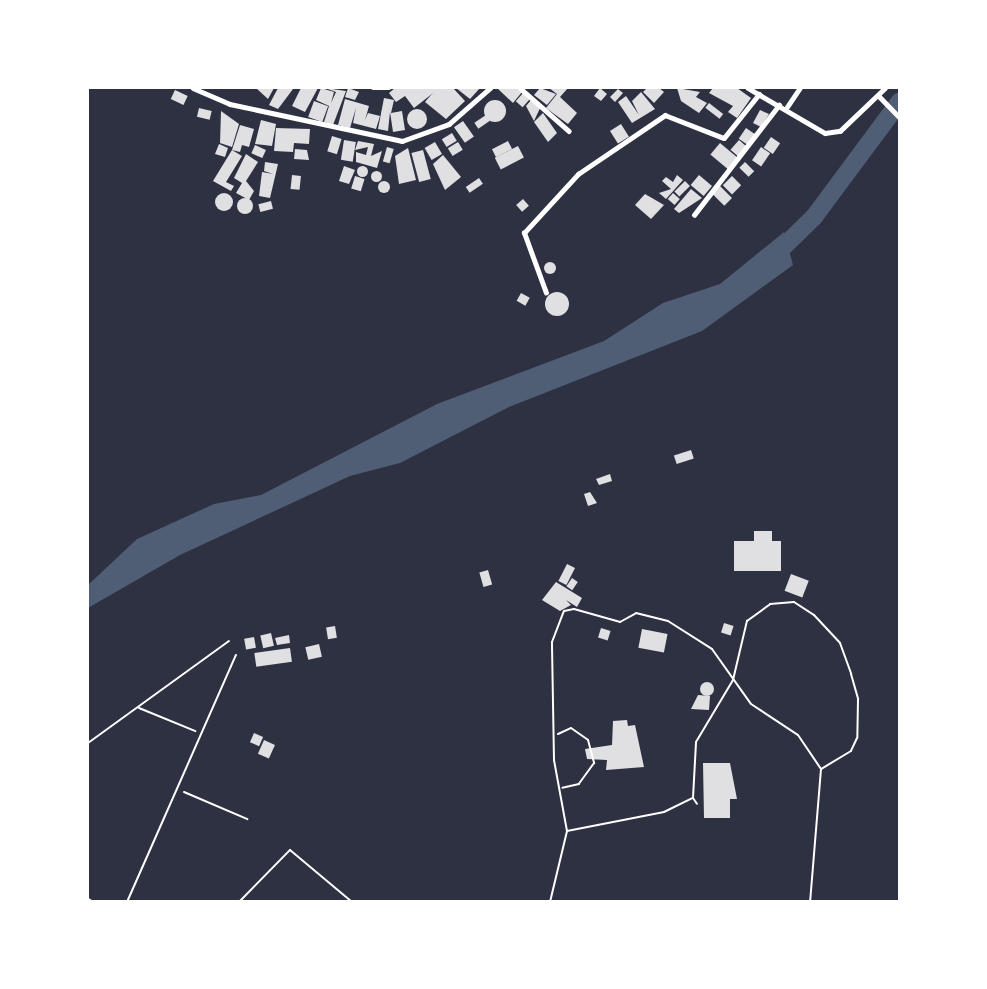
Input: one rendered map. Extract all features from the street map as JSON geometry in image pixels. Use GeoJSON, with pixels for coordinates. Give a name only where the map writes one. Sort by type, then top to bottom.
{"type":"FeatureCollection","features":[{"type":"Feature","properties":{"kind":"street"},"geometry":{"type":"LineString","coordinates":[[193,88],[203,89],[230,104],[402,141],[449,124],[490,88]]}},
{"type":"Feature","properties":{"kind":"street"},"geometry":{"type":"LineString","coordinates":[[373,88],[389,88]]}},
{"type":"Feature","properties":{"kind":"street"},"geometry":{"type":"LineString","coordinates":[[520,88],[569,131]]}},
{"type":"Feature","properties":{"kind":"street"},"geometry":{"type":"LineString","coordinates":[[748,88],[831,133],[879,96],[885,88]]}},
{"type":"Feature","properties":{"kind":"street"},"geometry":{"type":"LineString","coordinates":[[787,107],[800,88]]}},
{"type":"Feature","properties":{"kind":"street"},"geometry":{"type":"LineString","coordinates":[[546,293],[524,233],[578,174],[666,115],[724,138],[759,94]]}},
{"type":"Feature","properties":{"kind":"street"},"geometry":{"type":"LineString","coordinates":[[879,96],[900,118]]}},
{"type":"Feature","properties":{"kind":"street"},"geometry":{"type":"LineString","coordinates":[[694,215],[779,105]]}},
{"type":"Feature","properties":{"kind":"lane"},"geometry":{"type":"LineString","coordinates":[[697,804],[694,799],[696,742],[733,680],[753,612],[794,602],[814,615],[839,643],[859,699],[851,751],[821,769]]}},
{"type":"Feature","properties":{"kind":"lane"},"geometry":{"type":"LineString","coordinates":[[550,901],[567,831],[556,735],[552,642],[564,611],[620,622],[636,613],[668,621],[712,649],[751,704],[798,735],[821,769],[810,901]]}},
{"type":"Feature","properties":{"kind":"lane"},"geometry":{"type":"LineString","coordinates":[[127,901],[174,788],[236,655]]}},
{"type":"Feature","properties":{"kind":"lane"},"geometry":{"type":"LineString","coordinates":[[556,735],[571,728],[588,740],[594,763],[579,784],[561,788]]}},
{"type":"Feature","properties":{"kind":"lane"},"geometry":{"type":"LineString","coordinates":[[567,831],[664,812],[694,799]]}},
{"type":"Feature","properties":{"kind":"lane"},"geometry":{"type":"LineString","coordinates":[[239,901],[290,850],[352,901]]}},
{"type":"Feature","properties":{"kind":"path"},"geometry":{"type":"LineString","coordinates":[[88,743],[229,641]]}},
{"type":"Feature","properties":{"kind":"path"},"geometry":{"type":"LineString","coordinates":[[138,707],[199,733]]}},
{"type":"Feature","properties":{"kind":"path"},"geometry":{"type":"LineString","coordinates":[[174,788],[247,819]]}},
{"type":"Feature","properties":{"kind":"water"},"geometry":{"type":"Polygon","coordinates":[[[784,232],[793,265],[702,331],[509,407],[400,463],[350,476],[180,555],[88,608],[88,585],[137,539],[214,504],[261,495],[437,404],[604,341],[663,303],[720,284],[784,232]]]}},
{"type":"Feature","properties":{"kind":"building"},"geometry":{"type":"Polygon","coordinates":[[[256,88],[274,88],[268,99],[256,88]]]}},
{"type":"Feature","properties":{"kind":"building"},"geometry":{"type":"Polygon","coordinates":[[[278,88],[293,89],[278,109],[269,105],[278,88]]]}},
{"type":"Feature","properties":{"kind":"building"},"geometry":{"type":"Polygon","coordinates":[[[301,88],[318,88],[305,112],[292,106],[301,88]]]}},
{"type":"Feature","properties":{"kind":"building"},"geometry":{"type":"Polygon","coordinates":[[[321,88],[334,92],[331,103],[336,92],[325,88],[346,91],[333,125],[324,122],[329,106],[316,100],[321,88]]]}},
{"type":"Feature","properties":{"kind":"building"},"geometry":{"type":"Polygon","coordinates":[[[348,88],[359,92],[355,100],[345,97],[348,88]]]}},
{"type":"Feature","properties":{"kind":"building"},"geometry":{"type":"Polygon","coordinates":[[[395,88],[437,90],[414,108],[405,96],[396,102],[389,93],[395,88]]]}},
{"type":"Feature","properties":{"kind":"building"},"geometry":{"type":"Polygon","coordinates":[[[437,88],[453,88],[465,101],[446,119],[425,102],[437,88]]]}},
{"type":"Feature","properties":{"kind":"building"},"geometry":{"type":"Polygon","coordinates":[[[456,88],[480,88],[470,99],[456,88]]]}},
{"type":"Feature","properties":{"kind":"building"},"geometry":{"type":"Polygon","coordinates":[[[497,88],[516,88],[522,92],[513,103],[497,88]]]}},
{"type":"Feature","properties":{"kind":"building"},"geometry":{"type":"Polygon","coordinates":[[[540,88],[556,94],[547,105],[534,95],[540,88]]]}},
{"type":"Feature","properties":{"kind":"building"},"geometry":{"type":"Polygon","coordinates":[[[549,88],[568,88],[560,97],[577,113],[568,124],[546,108],[557,94],[549,88]]]}},
{"type":"Feature","properties":{"kind":"building"},"geometry":{"type":"Polygon","coordinates":[[[600,88],[607,94],[601,101],[594,96],[600,88]]]}},
{"type":"Feature","properties":{"kind":"building"},"geometry":{"type":"Polygon","coordinates":[[[647,88],[659,88],[664,92],[654,103],[643,92],[647,88]]]}},
{"type":"Feature","properties":{"kind":"building"},"geometry":{"type":"Polygon","coordinates":[[[677,88],[700,92],[696,97],[707,103],[699,113],[681,101],[677,88]]]}},
{"type":"Feature","properties":{"kind":"building"},"geometry":{"type":"Polygon","coordinates":[[[713,88],[737,88],[751,98],[737,118],[728,112],[733,106],[709,93],[713,88]]]}},
{"type":"Feature","properties":{"kind":"building"},"geometry":{"type":"Polygon","coordinates":[[[618,89],[623,93],[615,102],[610,97],[618,89]]]}},
{"type":"Feature","properties":{"kind":"building"},"geometry":{"type":"Polygon","coordinates":[[[175,90],[188,96],[183,105],[171,99],[175,90]]]}},
{"type":"Feature","properties":{"kind":"building"},"geometry":{"type":"Polygon","coordinates":[[[641,92],[655,109],[632,123],[618,102],[626,96],[639,115],[632,101],[641,92]]]}},
{"type":"Feature","properties":{"kind":"building"},"geometry":{"type":"Polygon","coordinates":[[[523,93],[530,99],[523,107],[516,101],[523,93]]]}},
{"type":"Feature","properties":{"kind":"building"},"geometry":{"type":"Polygon","coordinates":[[[384,98],[394,100],[391,113],[402,111],[405,130],[393,132],[390,112],[388,131],[378,129],[384,98]]]}},
{"type":"Feature","properties":{"kind":"building"},"geometry":{"type":"Polygon","coordinates":[[[345,99],[369,106],[365,120],[368,113],[380,116],[376,129],[353,123],[356,108],[350,128],[338,125],[345,99]]]}},
{"type":"Feature","properties":{"kind":"building"},"geometry":{"type":"Polygon","coordinates":[[[532,99],[541,106],[534,121],[526,106],[532,99]]]}},
{"type":"Feature","properties":{"kind":"building"},"geometry":{"type":"Polygon","coordinates":[[[495,100],[503,103],[506,111],[503,119],[495,122],[487,119],[484,111],[487,103],[495,100]]]}},
{"type":"Feature","properties":{"kind":"building"},"geometry":{"type":"Polygon","coordinates":[[[314,101],[328,106],[322,122],[308,117],[314,101]]]}},
{"type":"Feature","properties":{"kind":"building"},"geometry":{"type":"Polygon","coordinates":[[[709,103],[723,114],[719,119],[705,108],[709,103]]]}},
{"type":"Feature","properties":{"kind":"building"},"geometry":{"type":"Polygon","coordinates":[[[199,108],[212,111],[210,120],[197,117],[199,108]]]}},
{"type":"Feature","properties":{"kind":"building"},"geometry":{"type":"Polygon","coordinates":[[[413,109],[421,109],[427,119],[421,129],[413,129],[407,123],[407,115],[413,109]]]}},
{"type":"Feature","properties":{"kind":"building"},"geometry":{"type":"Polygon","coordinates":[[[760,110],[769,114],[761,127],[753,123],[760,110]]]}},
{"type":"Feature","properties":{"kind":"building"},"geometry":{"type":"Polygon","coordinates":[[[221,111],[239,124],[232,147],[220,143],[221,111]]]}},
{"type":"Feature","properties":{"kind":"building"},"geometry":{"type":"Polygon","coordinates":[[[543,113],[557,133],[548,142],[534,122],[543,113]]]}},
{"type":"Feature","properties":{"kind":"building"},"geometry":{"type":"Polygon","coordinates":[[[486,115],[490,121],[478,129],[474,123],[486,115]]]}},
{"type":"Feature","properties":{"kind":"building"},"geometry":{"type":"Polygon","coordinates":[[[261,120],[276,124],[272,146],[255,144],[261,120]]]}},
{"type":"Feature","properties":{"kind":"building"},"geometry":{"type":"Polygon","coordinates":[[[463,121],[474,137],[465,143],[454,127],[463,121]]]}},
{"type":"Feature","properties":{"kind":"building"},"geometry":{"type":"Polygon","coordinates":[[[621,124],[629,137],[618,144],[610,131],[621,124]]]}},
{"type":"Feature","properties":{"kind":"building"},"geometry":{"type":"Polygon","coordinates":[[[240,125],[254,129],[249,147],[242,145],[240,152],[232,150],[240,125]]]}},
{"type":"Feature","properties":{"kind":"building"},"geometry":{"type":"Polygon","coordinates":[[[276,128],[310,129],[309,144],[294,143],[293,152],[274,151],[276,128]]]}},
{"type":"Feature","properties":{"kind":"building"},"geometry":{"type":"Polygon","coordinates":[[[746,128],[755,134],[748,145],[739,139],[746,128]]]}},
{"type":"Feature","properties":{"kind":"building"},"geometry":{"type":"Polygon","coordinates":[[[452,133],[457,141],[447,147],[442,139],[452,133]]]}},
{"type":"Feature","properties":{"kind":"building"},"geometry":{"type":"Polygon","coordinates":[[[332,136],[342,139],[337,154],[327,151],[332,136]]]}},
{"type":"Feature","properties":{"kind":"building"},"geometry":{"type":"Polygon","coordinates":[[[771,137],[780,143],[773,154],[764,148],[771,137]]]}},
{"type":"Feature","properties":{"kind":"building"},"geometry":{"type":"Polygon","coordinates":[[[344,140],[356,142],[353,162],[341,160],[344,140]]]}},
{"type":"Feature","properties":{"kind":"building"},"geometry":{"type":"Polygon","coordinates":[[[739,140],[747,147],[739,157],[730,150],[739,140]]]}},
{"type":"Feature","properties":{"kind":"building"},"geometry":{"type":"Polygon","coordinates":[[[358,141],[374,144],[371,156],[382,151],[377,168],[356,162],[356,152],[366,155],[368,147],[355,150],[358,141]]]}},
{"type":"Feature","properties":{"kind":"building"},"geometry":{"type":"Polygon","coordinates":[[[508,141],[512,149],[496,157],[492,149],[508,141]]]}},
{"type":"Feature","properties":{"kind":"building"},"geometry":{"type":"Polygon","coordinates":[[[435,142],[442,154],[432,160],[425,148],[435,142]]]}},
{"type":"Feature","properties":{"kind":"building"},"geometry":{"type":"Polygon","coordinates":[[[458,142],[463,150],[453,156],[448,148],[458,142]]]}},
{"type":"Feature","properties":{"kind":"building"},"geometry":{"type":"Polygon","coordinates":[[[720,143],[739,159],[730,171],[710,154],[720,143]]]}},
{"type":"Feature","properties":{"kind":"building"},"geometry":{"type":"Polygon","coordinates":[[[219,144],[228,148],[225,157],[215,154],[219,144]]]}},
{"type":"Feature","properties":{"kind":"building"},"geometry":{"type":"Polygon","coordinates":[[[255,145],[266,150],[262,158],[251,153],[255,145]]]}},
{"type":"Feature","properties":{"kind":"building"},"geometry":{"type":"Polygon","coordinates":[[[518,146],[524,158],[501,169],[495,158],[518,146]]]}},
{"type":"Feature","properties":{"kind":"building"},"geometry":{"type":"Polygon","coordinates":[[[387,147],[394,149],[390,163],[383,161],[387,147]]]}},
{"type":"Feature","properties":{"kind":"building"},"geometry":{"type":"Polygon","coordinates":[[[761,147],[770,153],[761,166],[752,160],[761,147]]]}},
{"type":"Feature","properties":{"kind":"building"},"geometry":{"type":"Polygon","coordinates":[[[408,148],[416,180],[399,184],[395,156],[408,148]]]}},
{"type":"Feature","properties":{"kind":"building"},"geometry":{"type":"Polygon","coordinates":[[[295,149],[307,150],[309,160],[294,159],[295,149]]]}},
{"type":"Feature","properties":{"kind":"building"},"geometry":{"type":"Polygon","coordinates":[[[232,150],[242,156],[226,182],[234,186],[231,191],[213,181],[232,150]]]}},
{"type":"Feature","properties":{"kind":"building"},"geometry":{"type":"Polygon","coordinates":[[[423,150],[431,179],[419,182],[411,153],[423,150]]]}},
{"type":"Feature","properties":{"kind":"building"},"geometry":{"type":"Polygon","coordinates":[[[246,154],[258,162],[246,181],[254,191],[249,200],[236,193],[242,183],[234,178],[246,154]]]}},
{"type":"Feature","properties":{"kind":"building"},"geometry":{"type":"Polygon","coordinates":[[[443,155],[461,177],[445,190],[433,164],[443,155]]]}},
{"type":"Feature","properties":{"kind":"building"},"geometry":{"type":"Polygon","coordinates":[[[265,162],[278,164],[270,198],[259,196],[262,172],[273,174],[264,171],[265,162]]]}},
{"type":"Feature","properties":{"kind":"building"},"geometry":{"type":"Polygon","coordinates":[[[745,162],[754,171],[749,177],[739,168],[745,162]]]}},
{"type":"Feature","properties":{"kind":"building"},"geometry":{"type":"Polygon","coordinates":[[[344,166],[355,170],[349,184],[339,181],[344,166]]]}},
{"type":"Feature","properties":{"kind":"building"},"geometry":{"type":"Polygon","coordinates":[[[362,166],[366,167],[366,175],[362,176],[358,175],[357,171],[358,167],[362,166]]]}},
{"type":"Feature","properties":{"kind":"building"},"geometry":{"type":"Polygon","coordinates":[[[376,171],[380,172],[380,180],[376,181],[372,180],[371,176],[372,172],[376,171]]]}},
{"type":"Feature","properties":{"kind":"building"},"geometry":{"type":"Polygon","coordinates":[[[292,175],[301,176],[299,190],[291,189],[292,175]]]}},
{"type":"Feature","properties":{"kind":"building"},"geometry":{"type":"Polygon","coordinates":[[[677,175],[683,180],[666,199],[659,193],[671,189],[662,181],[666,177],[673,182],[677,175]]]}},
{"type":"Feature","properties":{"kind":"building"},"geometry":{"type":"Polygon","coordinates":[[[699,175],[712,186],[704,196],[691,185],[699,175]]]}},
{"type":"Feature","properties":{"kind":"building"},"geometry":{"type":"Polygon","coordinates":[[[355,176],[365,179],[361,191],[351,188],[355,176]]]}},
{"type":"Feature","properties":{"kind":"building"},"geometry":{"type":"Polygon","coordinates":[[[732,176],[741,185],[732,194],[723,185],[732,176]]]}},
{"type":"Feature","properties":{"kind":"building"},"geometry":{"type":"Polygon","coordinates":[[[479,178],[483,184],[470,193],[466,187],[479,178]]]}},
{"type":"Feature","properties":{"kind":"building"},"geometry":{"type":"Polygon","coordinates":[[[384,181],[390,187],[384,193],[378,187],[384,181]]]}},
{"type":"Feature","properties":{"kind":"building"},"geometry":{"type":"Polygon","coordinates":[[[685,181],[690,186],[679,197],[674,192],[685,181]]]}},
{"type":"Feature","properties":{"kind":"building"},"geometry":{"type":"Polygon","coordinates":[[[720,186],[732,198],[724,206],[712,194],[720,186]]]}},
{"type":"Feature","properties":{"kind":"building"},"geometry":{"type":"Polygon","coordinates":[[[691,189],[702,198],[679,213],[674,209],[691,189]]]}},
{"type":"Feature","properties":{"kind":"building"},"geometry":{"type":"Polygon","coordinates":[[[220,193],[228,193],[233,202],[231,209],[220,211],[215,206],[215,198],[220,193]]]}},
{"type":"Feature","properties":{"kind":"building"},"geometry":{"type":"Polygon","coordinates":[[[673,193],[680,199],[675,205],[668,199],[673,193]]]}},
{"type":"Feature","properties":{"kind":"building"},"geometry":{"type":"Polygon","coordinates":[[[645,194],[664,205],[651,219],[635,205],[645,194]]]}},
{"type":"Feature","properties":{"kind":"building"},"geometry":{"type":"Polygon","coordinates":[[[245,198],[251,200],[251,212],[245,214],[239,212],[237,206],[239,200],[245,198]]]}},
{"type":"Feature","properties":{"kind":"building"},"geometry":{"type":"Polygon","coordinates":[[[523,199],[529,206],[522,212],[516,205],[523,199]]]}},
{"type":"Feature","properties":{"kind":"building"},"geometry":{"type":"Polygon","coordinates":[[[271,201],[273,209],[260,212],[258,204],[271,201]]]}},
{"type":"Feature","properties":{"kind":"building"},"geometry":{"type":"Polygon","coordinates":[[[545,263],[555,263],[555,273],[545,273],[545,263]]]}},
{"type":"Feature","properties":{"kind":"building"},"geometry":{"type":"Polygon","coordinates":[[[557,292],[565,296],[569,304],[565,312],[557,316],[549,312],[545,304],[549,296],[557,292]]]}},
{"type":"Feature","properties":{"kind":"building"},"geometry":{"type":"Polygon","coordinates":[[[521,293],[530,298],[525,306],[517,301],[521,293]]]}},
{"type":"Feature","properties":{"kind":"building"},"geometry":{"type":"Polygon","coordinates":[[[691,450],[694,459],[677,464],[674,456],[691,450]]]}},
{"type":"Feature","properties":{"kind":"building"},"geometry":{"type":"Polygon","coordinates":[[[610,474],[612,481],[599,485],[596,479],[610,474]]]}},
{"type":"Feature","properties":{"kind":"building"},"geometry":{"type":"Polygon","coordinates":[[[590,492],[597,503],[588,506],[584,494],[590,492]]]}},
{"type":"Feature","properties":{"kind":"building"},"geometry":{"type":"Polygon","coordinates":[[[754,531],[772,531],[772,541],[781,541],[781,571],[734,571],[734,541],[754,541],[754,531]]]}},
{"type":"Feature","properties":{"kind":"building"},"geometry":{"type":"Polygon","coordinates":[[[567,564],[575,568],[566,585],[558,581],[567,564]]]}},
{"type":"Feature","properties":{"kind":"building"},"geometry":{"type":"Polygon","coordinates":[[[488,570],[492,584],[483,587],[479,572],[488,570]]]}},
{"type":"Feature","properties":{"kind":"building"},"geometry":{"type":"Polygon","coordinates":[[[791,574],[809,581],[802,598],[785,591],[791,574]]]}},
{"type":"Feature","properties":{"kind":"building"},"geometry":{"type":"Polygon","coordinates":[[[572,578],[578,582],[572,590],[566,586],[572,578]]]}},
{"type":"Feature","properties":{"kind":"building"},"geometry":{"type":"Polygon","coordinates":[[[556,582],[582,598],[577,607],[566,600],[571,605],[560,611],[542,600],[556,582]]]}},
{"type":"Feature","properties":{"kind":"building"},"geometry":{"type":"Polygon","coordinates":[[[724,623],[734,626],[731,635],[721,633],[724,623]]]}},
{"type":"Feature","properties":{"kind":"building"},"geometry":{"type":"Polygon","coordinates":[[[335,626],[337,638],[328,639],[326,627],[335,626]]]}},
{"type":"Feature","properties":{"kind":"building"},"geometry":{"type":"Polygon","coordinates":[[[601,628],[611,631],[608,640],[598,638],[601,628]]]}},
{"type":"Feature","properties":{"kind":"building"},"geometry":{"type":"Polygon","coordinates":[[[642,629],[668,634],[664,653],[638,648],[642,629]]]}},
{"type":"Feature","properties":{"kind":"building"},"geometry":{"type":"Polygon","coordinates":[[[271,633],[274,646],[263,648],[260,635],[271,633]]]}},
{"type":"Feature","properties":{"kind":"building"},"geometry":{"type":"Polygon","coordinates":[[[289,635],[290,643],[277,645],[275,638],[289,635]]]}},
{"type":"Feature","properties":{"kind":"building"},"geometry":{"type":"Polygon","coordinates":[[[254,637],[256,648],[246,650],[244,639],[254,637]]]}},
{"type":"Feature","properties":{"kind":"building"},"geometry":{"type":"Polygon","coordinates":[[[319,644],[322,657],[308,660],[305,647],[319,644]]]}},
{"type":"Feature","properties":{"kind":"building"},"geometry":{"type":"Polygon","coordinates":[[[290,648],[292,662],[256,667],[254,653],[290,648]]]}},
{"type":"Feature","properties":{"kind":"building"},"geometry":{"type":"Polygon","coordinates":[[[707,682],[712,684],[712,694],[707,696],[702,694],[700,689],[702,684],[707,682]]]}},
{"type":"Feature","properties":{"kind":"building"},"geometry":{"type":"Polygon","coordinates":[[[698,695],[710,696],[709,710],[691,709],[698,695]]]}},
{"type":"Feature","properties":{"kind":"building"},"geometry":{"type":"Polygon","coordinates":[[[627,720],[628,726],[635,725],[644,767],[606,770],[607,760],[587,759],[585,749],[612,745],[613,721],[627,720]]]}},
{"type":"Feature","properties":{"kind":"building"},"geometry":{"type":"Polygon","coordinates":[[[254,733],[263,737],[259,746],[250,742],[254,733]]]}},
{"type":"Feature","properties":{"kind":"building"},"geometry":{"type":"Polygon","coordinates":[[[264,740],[275,745],[269,759],[258,754],[264,740]]]}},
{"type":"Feature","properties":{"kind":"building"},"geometry":{"type":"Polygon","coordinates":[[[703,763],[730,763],[737,799],[730,799],[730,818],[704,818],[703,763]]]}},
{"type":"Feature","properties":{"kind":"waterway"},"geometry":{"type":"LineString","coordinates":[[772,258],[814,217],[900,101]]}}]}
